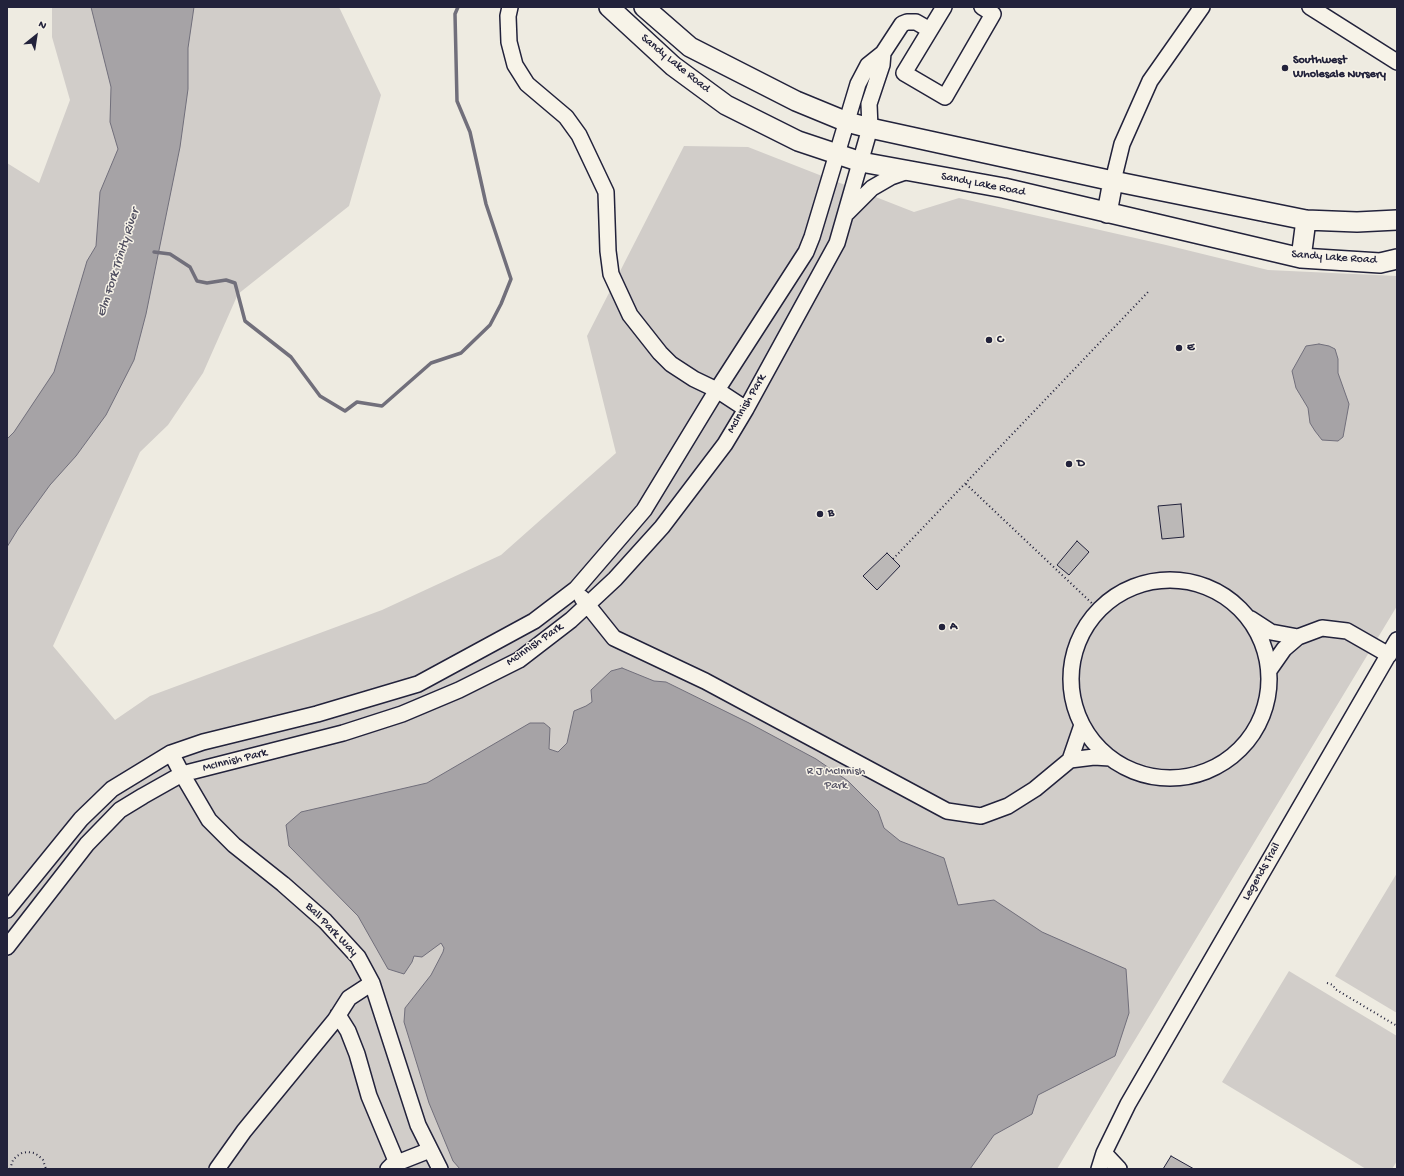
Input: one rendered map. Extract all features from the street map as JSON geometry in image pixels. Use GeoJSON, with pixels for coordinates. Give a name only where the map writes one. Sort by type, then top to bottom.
{"type":"FeatureCollection","features":[{"type":"Feature","properties":{"kind":"main road","name":"Sandy Lake Road"},"geometry":{"type":"LineString","coordinates":[[610,7],[673,66],[726,105],[798,141],[861,162],[1004,188],[1301,258],[1380,263],[1397,259]]}},
{"type":"Feature","properties":{"kind":"main road","name":"Sandy Lake Road"},"geometry":{"type":"LineString","coordinates":[[644,7],[690,47],[796,101],[846,122],[1113,181],[1306,220],[1357,222],[1397,220]]}},
{"type":"Feature","properties":{"kind":"main road"},"geometry":{"type":"LineString","coordinates":[[1107,213],[1113,181]]}},
{"type":"Feature","properties":{"kind":"main road"},"geometry":{"type":"LineString","coordinates":[[1301,258],[1306,220]]}},
{"type":"Feature","properties":{"kind":"street"},"geometry":{"type":"LineString","coordinates":[[510,7],[508,16],[510,42],[515,65],[527,84],[566,117],[579,136],[606,192],[608,251],[611,274],[630,315],[660,353],[672,364],[746,409]]}},
{"type":"Feature","properties":{"kind":"street"},"geometry":{"type":"LineString","coordinates":[[944,7],[904,73],[945,97],[993,14],[982,7]]}},
{"type":"Feature","properties":{"kind":"street"},"geometry":{"type":"LineString","coordinates":[[1113,181],[1122,144],[1150,81],[1202,7]]}},
{"type":"Feature","properties":{"kind":"street"},"geometry":{"type":"LineString","coordinates":[[1310,7],[1397,62]]}},
{"type":"Feature","properties":{"kind":"street"},"geometry":{"type":"LineString","coordinates":[[883,53],[902,24],[906,22],[916,22],[930,30]]}},
{"type":"Feature","properties":{"kind":"street","name":"McInnish Park"},"geometry":{"type":"LineString","coordinates":[[7,910],[81,819],[112,789],[171,753],[203,742],[317,714],[418,684],[534,621],[576,589],[644,510],[717,390],[806,252],[812,237],[858,84],[868,65],[883,53]]}},
{"type":"Feature","properties":{"kind":"street","name":"McInnish Park"},"geometry":{"type":"LineString","coordinates":[[7,947],[87,844],[120,810],[182,774],[343,733],[402,714],[459,690],[518,660],[571,620],[615,579],[662,527],[725,444],[746,409],[837,243],[870,128],[869,104],[882,65],[883,53]]}},
{"type":"Feature","properties":{"kind":"street"},"geometry":{"type":"LineString","coordinates":[[846,214],[872,188],[891,177],[908,171]]}},
{"type":"Feature","properties":{"kind":"street"},"geometry":{"type":"LineString","coordinates":[[1248,617],[1263,642],[1270,669],[1269,697],[1260,723],[1244,746],[1226,762],[1204,773],[1180,778],[1155,778],[1131,771],[1110,758],[1094,743],[1082,725],[1073,702],[1071,677],[1074,652],[1084,629],[1099,610],[1121,593],[1147,582],[1175,580],[1203,585],[1228,598],[1248,617],[1271,632],[1298,637]]}},
{"type":"Feature","properties":{"kind":"street"},"geometry":{"type":"LineString","coordinates":[[576,589],[614,638],[705,681],[947,811],[981,816],[1008,806],[1035,789],[1070,760],[1082,725]]}},
{"type":"Feature","properties":{"kind":"street"},"geometry":{"type":"LineString","coordinates":[[1270,669],[1284,649],[1298,637],[1322,628],[1346,631],[1389,655]]}},
{"type":"Feature","properties":{"kind":"street","name":"Legends Trail"},"geometry":{"type":"LineString","coordinates":[[1099,1169],[1104,1153],[1128,1104],[1397,640]]}},
{"type":"Feature","properties":{"kind":"street","name":"Ball Park Way"},"geometry":{"type":"LineString","coordinates":[[171,753],[209,820],[234,845],[283,884],[325,921],[358,957],[372,983],[418,1125],[440,1169]]}},
{"type":"Feature","properties":{"kind":"street"},"geometry":{"type":"LineString","coordinates":[[1070,760],[1094,757],[1110,758]]}},
{"type":"Feature","properties":{"kind":"street"},"geometry":{"type":"LineString","coordinates":[[217,1169],[244,1131],[338,1015],[349,998],[372,983]]}},
{"type":"Feature","properties":{"kind":"street"},"geometry":{"type":"LineString","coordinates":[[338,1015],[348,1031],[357,1054],[392,1166],[430,1150]]}},
{"type":"Feature","properties":{"kind":"street"},"geometry":{"type":"LineString","coordinates":[[1104,1153],[1119,1169]]}},
{"type":"Feature","properties":{"kind":"path"},"geometry":{"type":"LineString","coordinates":[[893,559],[1149,292]]}},
{"type":"Feature","properties":{"kind":"path"},"geometry":{"type":"LineString","coordinates":[[966,483],[1099,610]]}},
{"type":"Feature","properties":{"kind":"path"},"geometry":{"type":"LineString","coordinates":[[1327,983],[1333,985],[1335,989],[1397,1026]]}},
{"type":"Feature","properties":{"kind":"path"},"geometry":{"type":"LineString","coordinates":[[10,1169],[13,1160],[17,1156],[28,1152],[39,1156],[43,1160],[46,1169]]}},
{"type":"Feature","properties":{"kind":"green space","name":"R J McInnish Park"},"geometry":{"type":"Polygon","coordinates":[[[52,7],[339,7],[381,95],[349,206],[238,294],[203,373],[168,425],[140,452],[53,646],[115,720],[150,696],[382,610],[501,555],[616,453],[587,336],[684,146],[748,147],[914,212],[959,198],[1166,245],[1268,270],[1397,276],[1397,606],[1057,1169],[7,1169],[7,163],[39,183],[70,100],[52,37],[52,7]]]}},
{"type":"Feature","properties":{"kind":"green space"},"geometry":{"type":"Polygon","coordinates":[[[1397,873],[1397,1013],[1335,976],[1397,873]]]}},
{"type":"Feature","properties":{"kind":"green space"},"geometry":{"type":"Polygon","coordinates":[[[1289,971],[1397,1036],[1397,1161],[1392,1169],[1366,1169],[1222,1082],[1289,971]]]}},
{"type":"Feature","properties":{"kind":"water","name":"Elm Fork Trinity River"},"geometry":{"type":"Polygon","coordinates":[[[91,7],[194,7],[188,48],[188,89],[180,147],[146,314],[134,360],[106,415],[76,456],[50,485],[18,529],[7,547],[7,439],[14,432],[54,372],[87,261],[96,246],[100,192],[118,149],[110,122],[111,87],[91,7]]]}},
{"type":"Feature","properties":{"kind":"water"},"geometry":{"type":"Polygon","coordinates":[[[1319,344],[1335,349],[1338,359],[1338,373],[1349,404],[1343,437],[1338,441],[1322,440],[1315,431],[1310,423],[1308,408],[1296,388],[1292,371],[1306,346],[1319,344]]]}},
{"type":"Feature","properties":{"kind":"water"},"geometry":{"type":"Polygon","coordinates":[[[622,668],[654,681],[666,682],[749,723],[816,759],[848,781],[878,811],[884,828],[900,841],[944,858],[958,905],[994,900],[1042,932],[1126,969],[1129,1013],[1115,1056],[1038,1095],[1032,1114],[994,1135],[970,1169],[460,1169],[453,1161],[429,1103],[404,1022],[405,1008],[431,975],[444,948],[441,943],[422,957],[414,956],[404,974],[388,969],[358,916],[289,846],[286,825],[301,812],[427,783],[530,723],[544,723],[550,728],[549,749],[558,752],[567,743],[574,711],[592,702],[591,690],[611,671],[622,668]]]}},
{"type":"Feature","properties":{"kind":"building"},"geometry":{"type":"Polygon","coordinates":[[[1181,504],[1184,537],[1162,539],[1158,506],[1181,504]]]}},
{"type":"Feature","properties":{"kind":"building"},"geometry":{"type":"Polygon","coordinates":[[[1077,541],[1089,552],[1069,575],[1057,565],[1077,541]]]}},
{"type":"Feature","properties":{"kind":"building"},"geometry":{"type":"Polygon","coordinates":[[[887,553],[900,566],[877,590],[863,576],[887,553]]]}},
{"type":"Feature","properties":{"kind":"building"},"geometry":{"type":"Polygon","coordinates":[[[1171,1156],[1194,1169],[1163,1169],[1171,1156]]]}},
{"type":"Feature","properties":{"kind":"waterway"},"geometry":{"type":"LineString","coordinates":[[154,252],[170,254],[190,267],[197,281],[207,283],[226,280],[235,283],[245,321],[291,357],[320,396],[345,411],[357,402],[382,406],[431,363],[461,353],[490,325],[501,304],[511,279],[486,204],[470,132],[457,101],[455,14],[458,7]]}},
{"type":"Feature","properties":{"kind":"place","name":"Southwest Wholesale Nursery"},"geometry":{"type":"Point","coordinates":[1285,68]}},
{"type":"Feature","properties":{"kind":"place","name":"C"},"geometry":{"type":"Point","coordinates":[989,340]}},
{"type":"Feature","properties":{"kind":"place","name":"E"},"geometry":{"type":"Point","coordinates":[1179,348]}},
{"type":"Feature","properties":{"kind":"place","name":"D"},"geometry":{"type":"Point","coordinates":[1069,464]}},
{"type":"Feature","properties":{"kind":"place","name":"B"},"geometry":{"type":"Point","coordinates":[820,514]}},
{"type":"Feature","properties":{"kind":"place","name":"A"},"geometry":{"type":"Point","coordinates":[942,627]}}]}
